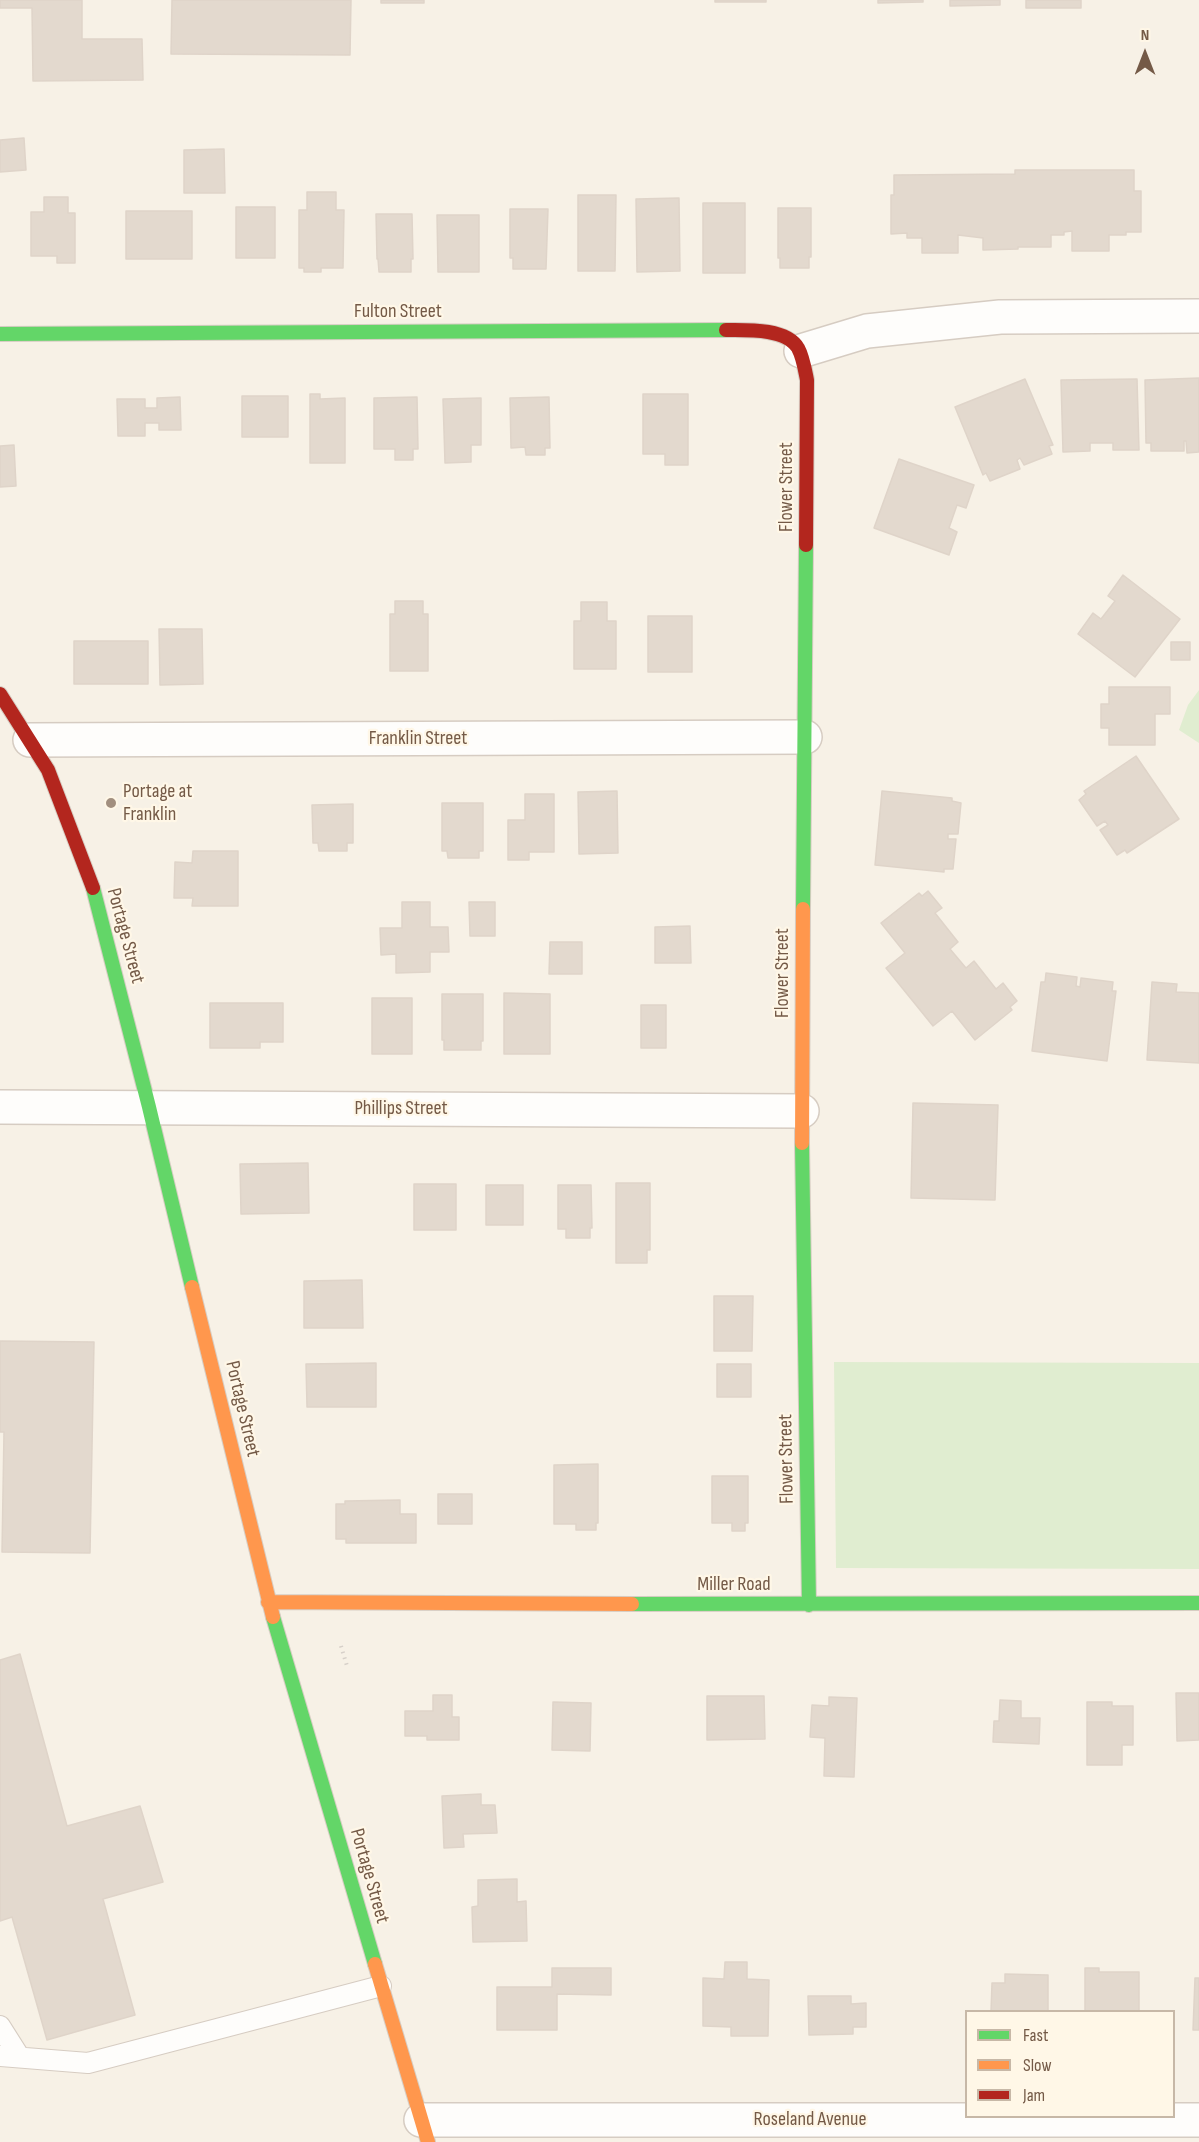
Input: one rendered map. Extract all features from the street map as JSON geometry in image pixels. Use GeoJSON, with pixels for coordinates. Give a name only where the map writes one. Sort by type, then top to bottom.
{"type":"FeatureCollection","features":[{"type":"Feature","properties":{"kind":"street"},"geometry":{"type":"LineString","coordinates":[[798,347],[867,331],[1000,317],[1199,316]]}},
{"type":"Feature","properties":{"kind":"street","name":"Fulton Street"},"geometry":{"type":"LineString","coordinates":[[0,334],[755,330],[783,336],[798,347]]}},
{"type":"Feature","properties":{"kind":"street","name":"Flower Street"},"geometry":{"type":"LineString","coordinates":[[798,347],[807,380],[802,1111],[809,1605]]}},
{"type":"Feature","properties":{"kind":"street","name":"Portage Street"},"geometry":{"type":"LineString","coordinates":[[0,694],[48,770],[97,900],[150,1107],[268,1602],[424,2131]]}},
{"type":"Feature","properties":{"kind":"street","name":"Franklin Street"},"geometry":{"type":"LineString","coordinates":[[30,740],[805,737]]}},
{"type":"Feature","properties":{"kind":"street","name":"Phillips Street"},"geometry":{"type":"LineString","coordinates":[[0,1107],[802,1111]]}},
{"type":"Feature","properties":{"kind":"street","name":"Miller Road"},"geometry":{"type":"LineString","coordinates":[[268,1602],[809,1605],[1199,1603]]}},
{"type":"Feature","properties":{"kind":"street","name":"Roseland Avenue"},"geometry":{"type":"LineString","coordinates":[[424,2131],[1199,2120]]}},
{"type":"Feature","properties":{"kind":"lane"},"geometry":{"type":"LineString","coordinates":[[0,2026],[9,2056],[88,2064],[381,1986]]}},
{"type":"Feature","properties":{"kind":"path"},"geometry":{"type":"LineString","coordinates":[[341,1646],[347,1666]]}},
{"type":"Feature","properties":{"kind":"green space"},"geometry":{"type":"Polygon","coordinates":[[[1199,690],[1199,743],[1179,730],[1188,705],[1199,690]]]}},
{"type":"Feature","properties":{"kind":"green space"},"geometry":{"type":"Polygon","coordinates":[[[834,1362],[1199,1363],[1199,1569],[836,1568],[834,1362]]]}},
{"type":"Feature","properties":{"kind":"building"},"geometry":{"type":"Polygon","coordinates":[[[0,0],[82,0],[82,39],[142,39],[143,80],[33,81],[32,8],[0,8],[0,0]]]}},
{"type":"Feature","properties":{"kind":"building"},"geometry":{"type":"Polygon","coordinates":[[[172,0],[351,0],[350,55],[171,54],[172,0]]]}},
{"type":"Feature","properties":{"kind":"building"},"geometry":{"type":"Polygon","coordinates":[[[381,0],[424,0],[424,3],[381,3],[381,0]]]}},
{"type":"Feature","properties":{"kind":"building"},"geometry":{"type":"Polygon","coordinates":[[[715,0],[766,0],[766,2],[715,2],[715,0]]]}},
{"type":"Feature","properties":{"kind":"building"},"geometry":{"type":"Polygon","coordinates":[[[878,0],[923,0],[923,2],[878,3],[878,0]]]}},
{"type":"Feature","properties":{"kind":"building"},"geometry":{"type":"Polygon","coordinates":[[[950,0],[1000,0],[1000,5],[950,6],[950,0]]]}},
{"type":"Feature","properties":{"kind":"building"},"geometry":{"type":"Polygon","coordinates":[[[1026,0],[1081,0],[1081,8],[1026,8],[1026,0]]]}},
{"type":"Feature","properties":{"kind":"building"},"geometry":{"type":"Polygon","coordinates":[[[24,138],[26,170],[0,172],[0,140],[24,138]]]}},
{"type":"Feature","properties":{"kind":"building"},"geometry":{"type":"Polygon","coordinates":[[[224,149],[225,193],[184,193],[184,150],[224,149]]]}},
{"type":"Feature","properties":{"kind":"building"},"geometry":{"type":"Polygon","coordinates":[[[1015,170],[1134,170],[1134,191],[1141,191],[1141,232],[1109,235],[1109,251],[1072,251],[1072,231],[1064,232],[1064,235],[1051,235],[1051,247],[1018,247],[1018,249],[983,250],[983,238],[958,235],[958,253],[922,253],[922,238],[907,238],[907,233],[891,234],[891,195],[894,195],[894,175],[1015,174],[1015,170]]]}},
{"type":"Feature","properties":{"kind":"building"},"geometry":{"type":"Polygon","coordinates":[[[307,192],[336,192],[336,210],[344,210],[343,268],[321,268],[321,272],[304,272],[304,268],[299,268],[299,210],[307,210],[307,192]]]}},
{"type":"Feature","properties":{"kind":"building"},"geometry":{"type":"Polygon","coordinates":[[[578,195],[616,195],[615,271],[578,271],[578,195]]]}},
{"type":"Feature","properties":{"kind":"building"},"geometry":{"type":"Polygon","coordinates":[[[44,197],[68,197],[68,213],[75,213],[75,263],[57,263],[57,256],[31,256],[31,212],[44,212],[44,197]]]}},
{"type":"Feature","properties":{"kind":"building"},"geometry":{"type":"Polygon","coordinates":[[[679,198],[680,271],[637,272],[636,199],[679,198]]]}},
{"type":"Feature","properties":{"kind":"building"},"geometry":{"type":"Polygon","coordinates":[[[703,203],[745,203],[745,273],[703,273],[703,203]]]}},
{"type":"Feature","properties":{"kind":"building"},"geometry":{"type":"Polygon","coordinates":[[[236,207],[275,207],[275,258],[236,258],[236,207]]]}},
{"type":"Feature","properties":{"kind":"building"},"geometry":{"type":"Polygon","coordinates":[[[778,208],[811,208],[809,268],[780,268],[778,208]]]}},
{"type":"Feature","properties":{"kind":"building"},"geometry":{"type":"Polygon","coordinates":[[[510,209],[548,209],[546,269],[513,269],[513,258],[510,258],[510,209]]]}},
{"type":"Feature","properties":{"kind":"building"},"geometry":{"type":"Polygon","coordinates":[[[126,211],[192,211],[192,259],[126,259],[126,211]]]}},
{"type":"Feature","properties":{"kind":"building"},"geometry":{"type":"Polygon","coordinates":[[[376,214],[412,214],[411,272],[379,272],[376,214]]]}},
{"type":"Feature","properties":{"kind":"building"},"geometry":{"type":"Polygon","coordinates":[[[437,215],[479,215],[479,272],[438,272],[437,215]]]}},
{"type":"Feature","properties":{"kind":"building"},"geometry":{"type":"Polygon","coordinates":[[[1199,378],[1199,452],[1187,453],[1186,441],[1184,441],[1184,451],[1151,451],[1151,443],[1146,443],[1145,380],[1199,378]]]}},
{"type":"Feature","properties":{"kind":"building"},"geometry":{"type":"Polygon","coordinates":[[[1025,379],[1053,445],[1049,446],[1052,454],[1024,465],[1020,458],[1017,460],[1020,469],[990,481],[986,473],[983,475],[955,407],[1025,379]]]}},
{"type":"Feature","properties":{"kind":"building"},"geometry":{"type":"Polygon","coordinates":[[[1137,379],[1139,450],[1113,450],[1113,443],[1090,443],[1090,451],[1063,452],[1061,380],[1137,379]]]}},
{"type":"Feature","properties":{"kind":"building"},"geometry":{"type":"Polygon","coordinates":[[[310,394],[320,394],[320,399],[345,398],[345,463],[310,463],[310,394]]]}},
{"type":"Feature","properties":{"kind":"building"},"geometry":{"type":"Polygon","coordinates":[[[643,394],[688,394],[688,465],[665,465],[665,454],[643,454],[643,394]]]}},
{"type":"Feature","properties":{"kind":"building"},"geometry":{"type":"Polygon","coordinates":[[[242,396],[288,396],[288,437],[242,437],[242,396]]]}},
{"type":"Feature","properties":{"kind":"building"},"geometry":{"type":"Polygon","coordinates":[[[180,397],[181,430],[159,430],[159,423],[145,423],[145,436],[118,436],[117,399],[145,399],[145,408],[157,408],[157,398],[180,397]]]}},
{"type":"Feature","properties":{"kind":"building"},"geometry":{"type":"Polygon","coordinates":[[[417,397],[418,449],[413,449],[413,460],[395,460],[395,449],[374,449],[374,398],[417,397]]]}},
{"type":"Feature","properties":{"kind":"building"},"geometry":{"type":"Polygon","coordinates":[[[549,397],[550,448],[545,448],[545,455],[526,455],[525,447],[511,448],[510,398],[549,397]]]}},
{"type":"Feature","properties":{"kind":"building"},"geometry":{"type":"Polygon","coordinates":[[[481,398],[481,445],[471,445],[471,462],[445,463],[443,399],[481,398]]]}},
{"type":"Feature","properties":{"kind":"building"},"geometry":{"type":"Polygon","coordinates":[[[14,445],[16,486],[0,487],[0,446],[14,445]]]}},
{"type":"Feature","properties":{"kind":"building"},"geometry":{"type":"Polygon","coordinates":[[[899,459],[974,485],[966,508],[957,505],[949,528],[957,532],[949,555],[874,528],[899,459]]]}},
{"type":"Feature","properties":{"kind":"building"},"geometry":{"type":"Polygon","coordinates":[[[1123,575],[1180,619],[1135,677],[1078,634],[1093,613],[1101,619],[1115,601],[1108,596],[1123,575]]]}},
{"type":"Feature","properties":{"kind":"building"},"geometry":{"type":"Polygon","coordinates":[[[395,601],[423,601],[423,614],[428,614],[428,671],[390,671],[390,614],[395,614],[395,601]]]}},
{"type":"Feature","properties":{"kind":"building"},"geometry":{"type":"Polygon","coordinates":[[[581,602],[607,602],[607,621],[616,621],[616,669],[574,669],[574,621],[581,621],[581,602]]]}},
{"type":"Feature","properties":{"kind":"building"},"geometry":{"type":"Polygon","coordinates":[[[648,616],[692,616],[692,672],[648,672],[648,616]]]}},
{"type":"Feature","properties":{"kind":"building"},"geometry":{"type":"Polygon","coordinates":[[[159,629],[202,629],[203,684],[160,685],[159,629]]]}},
{"type":"Feature","properties":{"kind":"building"},"geometry":{"type":"Polygon","coordinates":[[[74,641],[148,641],[148,684],[74,684],[74,641]]]}},
{"type":"Feature","properties":{"kind":"building"},"geometry":{"type":"Polygon","coordinates":[[[1171,642],[1190,642],[1190,660],[1171,660],[1171,642]]]}},
{"type":"Feature","properties":{"kind":"building"},"geometry":{"type":"Polygon","coordinates":[[[1109,687],[1170,687],[1170,714],[1155,714],[1155,745],[1109,745],[1109,728],[1101,728],[1101,704],[1109,704],[1109,687]]]}},
{"type":"Feature","properties":{"kind":"building"},"geometry":{"type":"Polygon","coordinates":[[[1136,756],[1179,819],[1127,853],[1125,850],[1117,855],[1100,830],[1108,825],[1105,821],[1097,826],[1079,800],[1086,794],[1084,791],[1136,756]]]}},
{"type":"Feature","properties":{"kind":"building"},"geometry":{"type":"Polygon","coordinates":[[[617,791],[618,853],[579,854],[578,792],[617,791]]]}},
{"type":"Feature","properties":{"kind":"building"},"geometry":{"type":"Polygon","coordinates":[[[882,791],[952,798],[952,801],[961,803],[958,834],[948,834],[948,839],[956,839],[953,869],[944,869],[944,872],[875,865],[882,791]]]}},
{"type":"Feature","properties":{"kind":"building"},"geometry":{"type":"Polygon","coordinates":[[[525,794],[554,794],[554,852],[529,852],[529,860],[508,860],[508,820],[525,820],[525,794]]]}},
{"type":"Feature","properties":{"kind":"building"},"geometry":{"type":"Polygon","coordinates":[[[442,803],[483,803],[483,851],[479,851],[479,858],[448,858],[447,851],[442,851],[442,803]]]}},
{"type":"Feature","properties":{"kind":"building"},"geometry":{"type":"Polygon","coordinates":[[[353,804],[353,843],[347,843],[347,851],[319,851],[318,843],[313,843],[312,805],[353,804]]]}},
{"type":"Feature","properties":{"kind":"building"},"geometry":{"type":"Polygon","coordinates":[[[193,851],[238,851],[238,906],[192,906],[193,898],[174,898],[175,862],[192,863],[193,851]]]}},
{"type":"Feature","properties":{"kind":"building"},"geometry":{"type":"Polygon","coordinates":[[[928,891],[942,908],[935,913],[958,942],[950,949],[966,968],[974,961],[996,989],[1003,983],[1017,1001],[1010,1007],[1012,1010],[975,1040],[952,1011],[933,1026],[886,968],[905,953],[881,923],[919,893],[922,896],[928,891]]]}},
{"type":"Feature","properties":{"kind":"building"},"geometry":{"type":"Polygon","coordinates":[[[402,902],[430,902],[430,927],[448,927],[449,952],[430,952],[430,972],[396,973],[396,954],[381,955],[380,928],[402,928],[402,902]]]}},
{"type":"Feature","properties":{"kind":"building"},"geometry":{"type":"Polygon","coordinates":[[[469,902],[495,902],[495,936],[470,936],[469,902]]]}},
{"type":"Feature","properties":{"kind":"building"},"geometry":{"type":"Polygon","coordinates":[[[690,926],[691,963],[655,963],[655,927],[690,926]]]}},
{"type":"Feature","properties":{"kind":"building"},"geometry":{"type":"Polygon","coordinates":[[[550,942],[582,942],[582,974],[549,974],[550,942]]]}},
{"type":"Feature","properties":{"kind":"building"},"geometry":{"type":"Polygon","coordinates":[[[1046,973],[1077,977],[1076,986],[1080,987],[1081,978],[1113,982],[1112,991],[1116,991],[1107,1061],[1032,1051],[1041,982],[1045,982],[1046,973]]]}},
{"type":"Feature","properties":{"kind":"building"},"geometry":{"type":"Polygon","coordinates":[[[1152,982],[1177,984],[1176,992],[1199,993],[1199,1063],[1147,1060],[1152,982]]]}},
{"type":"Feature","properties":{"kind":"building"},"geometry":{"type":"Polygon","coordinates":[[[504,993],[550,994],[550,1054],[504,1054],[504,993]]]}},
{"type":"Feature","properties":{"kind":"building"},"geometry":{"type":"Polygon","coordinates":[[[442,994],[483,994],[481,1050],[444,1050],[442,994]]]}},
{"type":"Feature","properties":{"kind":"building"},"geometry":{"type":"Polygon","coordinates":[[[372,998],[412,998],[412,1054],[372,1054],[372,998]]]}},
{"type":"Feature","properties":{"kind":"building"},"geometry":{"type":"Polygon","coordinates":[[[210,1003],[283,1003],[283,1042],[260,1042],[260,1048],[210,1048],[210,1003]]]}},
{"type":"Feature","properties":{"kind":"building"},"geometry":{"type":"Polygon","coordinates":[[[641,1005],[666,1005],[666,1048],[641,1048],[641,1005]]]}},
{"type":"Feature","properties":{"kind":"building"},"geometry":{"type":"Polygon","coordinates":[[[913,1103],[998,1105],[995,1200],[911,1198],[913,1103]]]}},
{"type":"Feature","properties":{"kind":"building"},"geometry":{"type":"Polygon","coordinates":[[[308,1163],[309,1213],[241,1214],[240,1164],[308,1163]]]}},
{"type":"Feature","properties":{"kind":"building"},"geometry":{"type":"Polygon","coordinates":[[[616,1183],[650,1183],[650,1250],[647,1250],[647,1263],[616,1263],[616,1183]]]}},
{"type":"Feature","properties":{"kind":"building"},"geometry":{"type":"Polygon","coordinates":[[[414,1184],[456,1184],[456,1230],[414,1230],[414,1184]]]}},
{"type":"Feature","properties":{"kind":"building"},"geometry":{"type":"Polygon","coordinates":[[[486,1185],[523,1185],[523,1225],[486,1225],[486,1185]]]}},
{"type":"Feature","properties":{"kind":"building"},"geometry":{"type":"Polygon","coordinates":[[[558,1185],[591,1185],[592,1228],[590,1228],[590,1238],[566,1238],[566,1229],[558,1229],[558,1185]]]}},
{"type":"Feature","properties":{"kind":"building"},"geometry":{"type":"Polygon","coordinates":[[[362,1280],[363,1328],[304,1328],[304,1281],[362,1280]]]}},
{"type":"Feature","properties":{"kind":"building"},"geometry":{"type":"Polygon","coordinates":[[[714,1296],[753,1296],[752,1351],[714,1351],[714,1296]]]}},
{"type":"Feature","properties":{"kind":"building"},"geometry":{"type":"Polygon","coordinates":[[[0,1341],[94,1342],[90,1553],[2,1552],[4,1432],[0,1432],[0,1341]]]}},
{"type":"Feature","properties":{"kind":"building"},"geometry":{"type":"Polygon","coordinates":[[[376,1363],[376,1407],[307,1407],[306,1364],[376,1363]]]}},
{"type":"Feature","properties":{"kind":"building"},"geometry":{"type":"Polygon","coordinates":[[[717,1364],[751,1364],[751,1397],[717,1397],[717,1364]]]}},
{"type":"Feature","properties":{"kind":"building"},"geometry":{"type":"Polygon","coordinates":[[[598,1464],[596,1530],[576,1530],[576,1524],[554,1524],[554,1465],[598,1464]]]}},
{"type":"Feature","properties":{"kind":"building"},"geometry":{"type":"Polygon","coordinates":[[[712,1476],[748,1476],[748,1523],[745,1523],[745,1531],[732,1531],[732,1523],[712,1523],[712,1476]]]}},
{"type":"Feature","properties":{"kind":"building"},"geometry":{"type":"Polygon","coordinates":[[[438,1494],[472,1494],[472,1524],[438,1524],[438,1494]]]}},
{"type":"Feature","properties":{"kind":"building"},"geometry":{"type":"Polygon","coordinates":[[[400,1500],[400,1514],[416,1514],[416,1543],[346,1543],[346,1539],[336,1539],[336,1504],[345,1504],[345,1501],[400,1500]]]}},
{"type":"Feature","properties":{"kind":"building"},"geometry":{"type":"Polygon","coordinates":[[[20,1654],[67,1826],[140,1806],[163,1882],[103,1899],[135,2015],[47,2040],[12,1917],[0,1921],[0,1660],[20,1654]]]}},
{"type":"Feature","properties":{"kind":"building"},"geometry":{"type":"Polygon","coordinates":[[[1176,1693],[1199,1693],[1199,1740],[1177,1741],[1176,1693]]]}},
{"type":"Feature","properties":{"kind":"building"},"geometry":{"type":"Polygon","coordinates":[[[433,1695],[452,1695],[452,1717],[459,1717],[459,1740],[427,1740],[427,1736],[405,1736],[405,1711],[433,1711],[433,1695]]]}},
{"type":"Feature","properties":{"kind":"building"},"geometry":{"type":"Polygon","coordinates":[[[707,1696],[764,1696],[765,1739],[707,1740],[707,1696]]]}},
{"type":"Feature","properties":{"kind":"building"},"geometry":{"type":"Polygon","coordinates":[[[829,1697],[857,1698],[854,1777],[824,1776],[825,1738],[810,1737],[812,1705],[829,1706],[829,1697]]]}},
{"type":"Feature","properties":{"kind":"building"},"geometry":{"type":"Polygon","coordinates":[[[1000,1700],[1021,1701],[1021,1718],[1040,1718],[1039,1744],[993,1742],[994,1721],[999,1721],[1000,1700]]]}},
{"type":"Feature","properties":{"kind":"building"},"geometry":{"type":"Polygon","coordinates":[[[553,1702],[591,1703],[590,1751],[552,1750],[553,1702]]]}},
{"type":"Feature","properties":{"kind":"building"},"geometry":{"type":"Polygon","coordinates":[[[1087,1702],[1112,1702],[1112,1706],[1133,1706],[1133,1745],[1122,1745],[1122,1765],[1087,1765],[1087,1702]]]}},
{"type":"Feature","properties":{"kind":"building"},"geometry":{"type":"Polygon","coordinates":[[[481,1794],[481,1805],[495,1805],[497,1833],[463,1834],[464,1847],[444,1848],[442,1796],[481,1794]]]}},
{"type":"Feature","properties":{"kind":"building"},"geometry":{"type":"Polygon","coordinates":[[[517,1879],[517,1902],[526,1901],[527,1941],[473,1942],[472,1907],[478,1906],[478,1880],[517,1879]]]}},
{"type":"Feature","properties":{"kind":"building"},"geometry":{"type":"Polygon","coordinates":[[[725,1962],[747,1962],[747,1979],[769,1980],[768,2036],[731,2036],[731,2027],[703,2026],[703,1978],[724,1979],[725,1962]]]}},
{"type":"Feature","properties":{"kind":"building"},"geometry":{"type":"Polygon","coordinates":[[[552,1968],[611,1968],[611,1995],[557,1994],[557,2030],[497,2030],[497,1987],[552,1987],[552,1968]]]}},
{"type":"Feature","properties":{"kind":"building"},"geometry":{"type":"Polygon","coordinates":[[[1085,1968],[1099,1968],[1099,1972],[1139,1972],[1139,2010],[1085,2010],[1085,1968]]]}},
{"type":"Feature","properties":{"kind":"building"},"geometry":{"type":"Polygon","coordinates":[[[1005,1974],[1048,1975],[1048,2010],[991,2010],[992,1983],[1005,1983],[1005,1974]]]}},
{"type":"Feature","properties":{"kind":"building"},"geometry":{"type":"Polygon","coordinates":[[[1195,1978],[1199,1978],[1199,2030],[1193,2030],[1195,1978]]]}},
{"type":"Feature","properties":{"kind":"building"},"geometry":{"type":"Polygon","coordinates":[[[808,1996],[851,1996],[851,2004],[866,2003],[866,2027],[853,2027],[853,2034],[809,2035],[808,1996]]]}},
{"type":"Feature","properties":{"kind":"traffic: fast"},"geometry":{"type":"LineString","coordinates":[[0,334],[726,330]]}},
{"type":"Feature","properties":{"kind":"traffic: fast"},"geometry":{"type":"LineString","coordinates":[[803,909],[806,545]]}},
{"type":"Feature","properties":{"kind":"traffic: fast"},"geometry":{"type":"LineString","coordinates":[[93,888],[192,1287]]}},
{"type":"Feature","properties":{"kind":"traffic: fast"},"geometry":{"type":"LineString","coordinates":[[802,1143],[809,1605]]}},
{"type":"Feature","properties":{"kind":"traffic: fast"},"geometry":{"type":"LineString","coordinates":[[632,1604],[1199,1603]]}},
{"type":"Feature","properties":{"kind":"traffic: fast"},"geometry":{"type":"LineString","coordinates":[[273,1617],[375,1964]]}},
{"type":"Feature","properties":{"kind":"traffic: slow"},"geometry":{"type":"LineString","coordinates":[[802,1143],[803,909]]}},
{"type":"Feature","properties":{"kind":"traffic: slow"},"geometry":{"type":"LineString","coordinates":[[192,1287],[273,1617]]}},
{"type":"Feature","properties":{"kind":"traffic: slow"},"geometry":{"type":"LineString","coordinates":[[268,1602],[632,1604]]}},
{"type":"Feature","properties":{"kind":"traffic: slow"},"geometry":{"type":"LineString","coordinates":[[375,1964],[428,2142]]}},
{"type":"Feature","properties":{"kind":"traffic: jam"},"geometry":{"type":"LineString","coordinates":[[726,330],[754,330],[775,334],[792,341],[801,355],[807,380],[806,545]]}},
{"type":"Feature","properties":{"kind":"traffic: jam"},"geometry":{"type":"LineString","coordinates":[[0,694],[48,770],[93,888]]}},
{"type":"Feature","properties":{"kind":"place","name":"Portage at Franklin"},"geometry":{"type":"Point","coordinates":[111,803]}}]}
